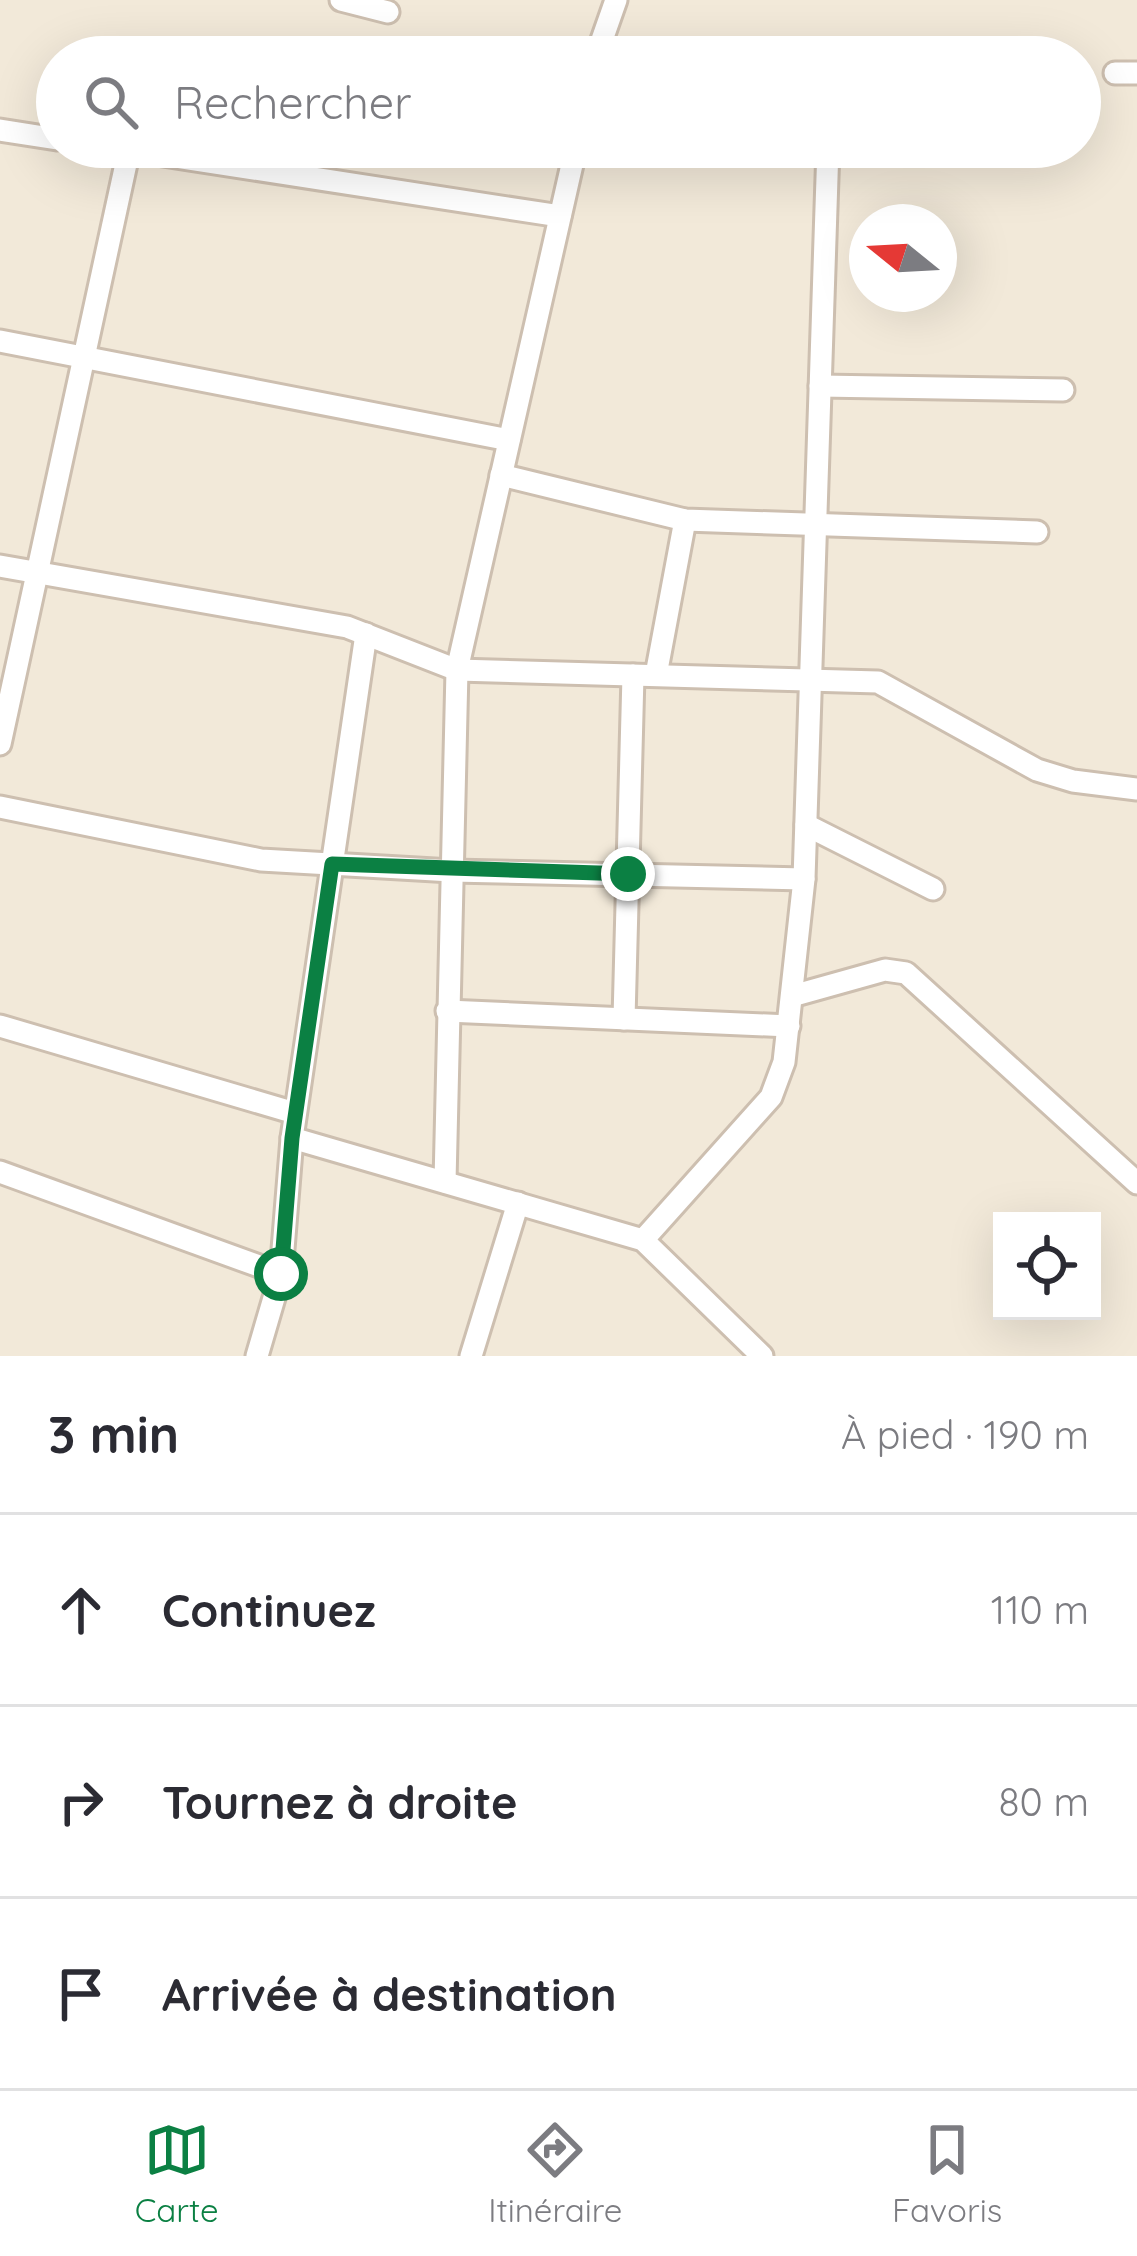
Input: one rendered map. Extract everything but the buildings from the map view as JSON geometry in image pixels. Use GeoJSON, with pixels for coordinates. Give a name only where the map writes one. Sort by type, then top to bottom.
{"type":"FeatureCollection","features":[{"type":"Feature","properties":{"kind":"street"},"geometry":{"type":"LineString","coordinates":[[341,0],[388,12]]}},
{"type":"Feature","properties":{"kind":"street"},"geometry":{"type":"LineString","coordinates":[[603,36],[616,0]]}},
{"type":"Feature","properties":{"kind":"street"},"geometry":{"type":"LineString","coordinates":[[0,130],[36,136]]}},
{"type":"Feature","properties":{"kind":"street"},"geometry":{"type":"LineString","coordinates":[[0,744],[84,357],[117,168]]}},
{"type":"Feature","properties":{"kind":"street"},"geometry":{"type":"LineString","coordinates":[[249,168],[560,216]]}},
{"type":"Feature","properties":{"kind":"street"},"geometry":{"type":"LineString","coordinates":[[445,1182],[457,670],[571,168]]}},
{"type":"Feature","properties":{"kind":"street"},"geometry":{"type":"LineString","coordinates":[[643,1240],[771,1097],[784,1062],[804,879],[826,168]]}},
{"type":"Feature","properties":{"kind":"street"},"geometry":{"type":"LineString","coordinates":[[0,340],[509,440]]}},
{"type":"Feature","properties":{"kind":"street"},"geometry":{"type":"LineString","coordinates":[[820,386],[1064,390]]}},
{"type":"Feature","properties":{"kind":"street"},"geometry":{"type":"LineString","coordinates":[[501,476],[685,520],[1037,532]]}},
{"type":"Feature","properties":{"kind":"street"},"geometry":{"type":"LineString","coordinates":[[624,1019],[628,874],[644,675],[685,520]]}},
{"type":"Feature","properties":{"kind":"street"},"geometry":{"type":"LineString","coordinates":[[0,566],[347,627],[457,670],[878,682],[1037,770],[1072,781],[1137,789]]}},
{"type":"Feature","properties":{"kind":"street"},"geometry":{"type":"LineString","coordinates":[[257,1356],[281,1274],[292,1138],[366,634]]}},
{"type":"Feature","properties":{"kind":"street"},"geometry":{"type":"LineString","coordinates":[[0,807],[261,860],[452,871],[804,879]]}},
{"type":"Feature","properties":{"kind":"street"},"geometry":{"type":"LineString","coordinates":[[806,825],[933,889]]}},
{"type":"Feature","properties":{"kind":"street"},"geometry":{"type":"LineString","coordinates":[[792,996],[885,970],[906,973],[1137,1183]]}},
{"type":"Feature","properties":{"kind":"street"},"geometry":{"type":"LineString","coordinates":[[448,1011],[789,1026]]}},
{"type":"Feature","properties":{"kind":"street"},"geometry":{"type":"LineString","coordinates":[[0,1026],[296,1113]]}},
{"type":"Feature","properties":{"kind":"street"},"geometry":{"type":"LineString","coordinates":[[292,1138],[643,1240],[761,1356]]}},
{"type":"Feature","properties":{"kind":"street"},"geometry":{"type":"LineString","coordinates":[[0,1172],[281,1274]]}},
{"type":"Feature","properties":{"kind":"street"},"geometry":{"type":"LineString","coordinates":[[471,1356],[518,1203]]}},
{"type":"Feature","properties":{"kind":"shaded area"},"geometry":{"type":"Polygon","coordinates":[[[0,0],[1137,0],[1137,1356],[0,1356],[0,0]]]}},
{"type":"Feature","properties":{"kind":"route"},"geometry":{"type":"LineString","coordinates":[[281,1274],[292,1138],[332,864],[628,874]]}}]}
